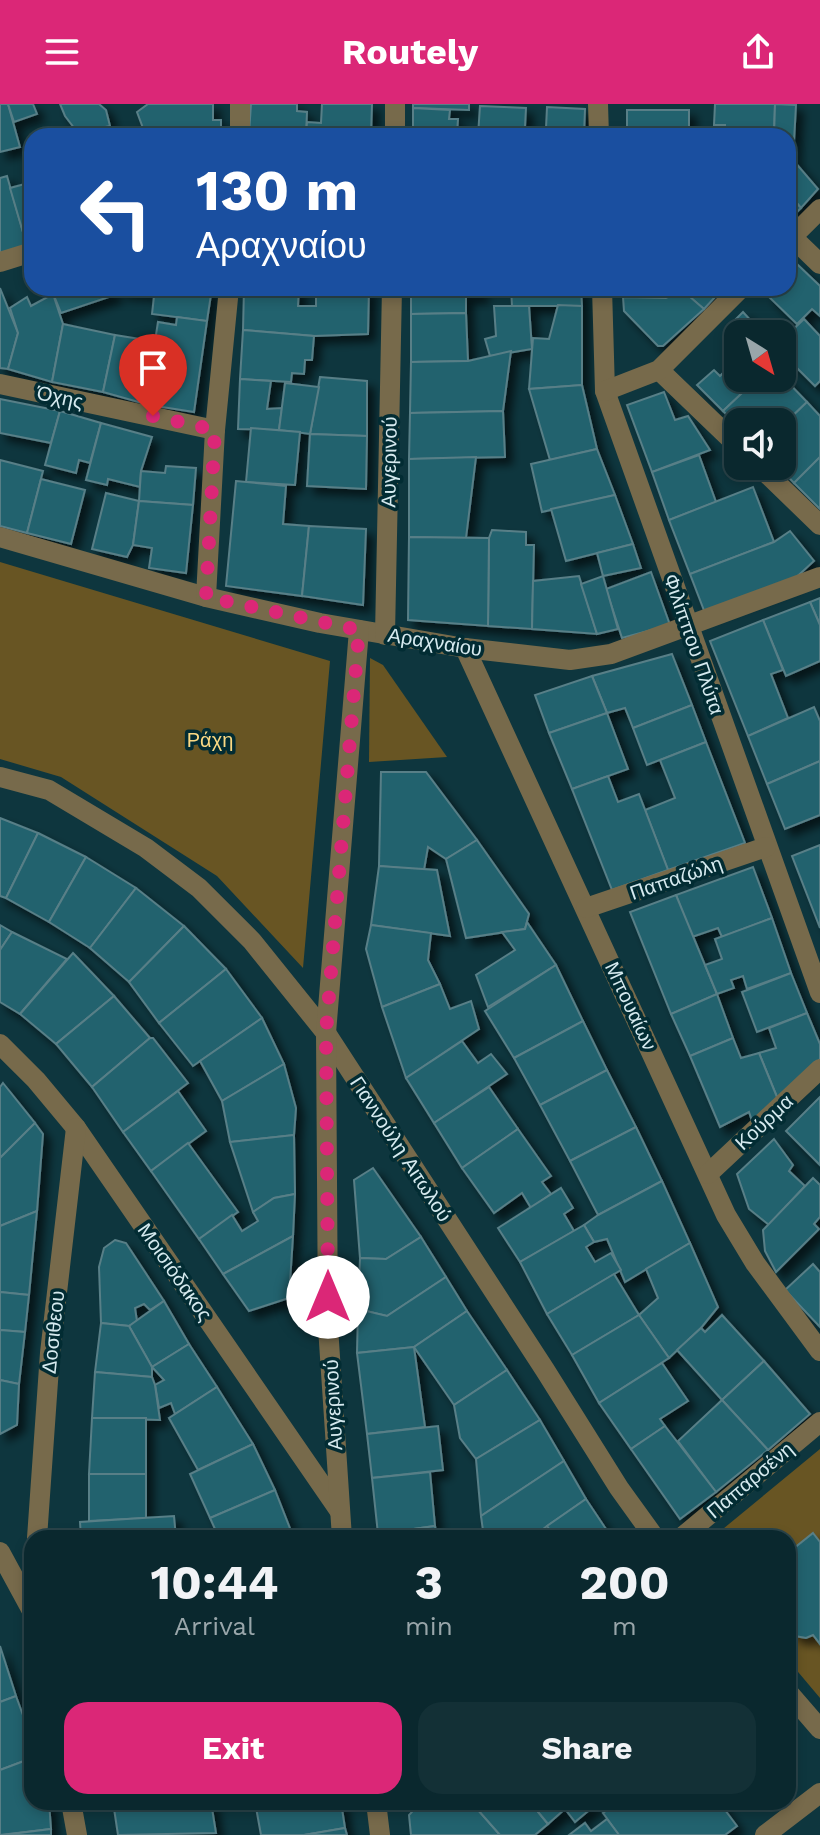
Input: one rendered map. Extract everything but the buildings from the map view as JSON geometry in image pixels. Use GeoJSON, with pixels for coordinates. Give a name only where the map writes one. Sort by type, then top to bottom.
{"type":"FeatureCollection","features":[{"type":"Feature","properties":{"kind":"street"},"geometry":{"type":"LineString","coordinates":[[240,104],[240,128]]}},
{"type":"Feature","properties":{"kind":"street"},"geometry":{"type":"LineString","coordinates":[[395,104],[395,128]]}},
{"type":"Feature","properties":{"kind":"street"},"geometry":{"type":"LineString","coordinates":[[598,104],[599,128]]}},
{"type":"Feature","properties":{"kind":"street"},"geometry":{"type":"LineString","coordinates":[[796,233],[820,209]]}},
{"type":"Feature","properties":{"kind":"street"},"geometry":{"type":"LineString","coordinates":[[796,244],[820,264]]}},
{"type":"Feature","properties":{"kind":"street"},"geometry":{"type":"LineString","coordinates":[[0,262],[24,254]]}},
{"type":"Feature","properties":{"kind":"street"},"geometry":{"type":"LineString","coordinates":[[206,597],[215,430],[228,296]]}},
{"type":"Feature","properties":{"kind":"street","name":"Αυγερινού"},"geometry":{"type":"LineString","coordinates":[[385,635],[392,296]]}},
{"type":"Feature","properties":{"kind":"street","name":"Φιλίππου Πλύτα"},"geometry":{"type":"LineString","coordinates":[[602,296],[605,391],[820,993]]}},
{"type":"Feature","properties":{"kind":"street"},"geometry":{"type":"LineString","coordinates":[[605,391],[659,370],[733,296]]}},
{"type":"Feature","properties":{"kind":"street"},"geometry":{"type":"LineString","coordinates":[[659,370],[724,433]]}},
{"type":"Feature","properties":{"kind":"street","name":"Όχης"},"geometry":{"type":"LineString","coordinates":[[0,384],[215,430]]}},
{"type":"Feature","properties":{"kind":"street"},"geometry":{"type":"LineString","coordinates":[[773,480],[820,525]]}},
{"type":"Feature","properties":{"kind":"street","name":"Αραχναίου"},"geometry":{"type":"LineString","coordinates":[[0,537],[206,597],[385,635],[570,660],[611,654],[820,577]]}},
{"type":"Feature","properties":{"kind":"street","name":"Αυγερινού"},"geometry":{"type":"LineString","coordinates":[[341,1530],[328,1327],[326,1033],[359,630]]}},
{"type":"Feature","properties":{"kind":"street","name":"Μπουαίων"},"geometry":{"type":"LineString","coordinates":[[465,648],[726,1215],[755,1263],[820,1351]]}},
{"type":"Feature","properties":{"kind":"street","name":"Γιαννούλη Αιτωλού"},"geometry":{"type":"LineString","coordinates":[[0,777],[49,790],[146,848],[199,888],[252,941],[326,1033],[619,1488],[649,1530]]}},
{"type":"Feature","properties":{"kind":"street","name":"Παπαζώλη"},"geometry":{"type":"LineString","coordinates":[[586,908],[766,847]]}},
{"type":"Feature","properties":{"kind":"street","name":"Μοισιόδακος"},"geometry":{"type":"LineString","coordinates":[[0,1044],[36,1080],[76,1128],[339,1510]]}},
{"type":"Feature","properties":{"kind":"street","name":"Κούρμα"},"geometry":{"type":"LineString","coordinates":[[708,1174],[820,1069]]}},
{"type":"Feature","properties":{"kind":"street","name":"Δοσιθεου"},"geometry":{"type":"LineString","coordinates":[[38,1530],[50,1353],[76,1128]]}},
{"type":"Feature","properties":{"kind":"street","name":"Παπαρσένη"},"geometry":{"type":"LineString","coordinates":[[691,1530],[820,1422]]}},
{"type":"Feature","properties":{"kind":"street"},"geometry":{"type":"LineString","coordinates":[[0,1552],[24,1596]]}},
{"type":"Feature","properties":{"kind":"street"},"geometry":{"type":"LineString","coordinates":[[796,1701],[820,1729]]}},
{"type":"Feature","properties":{"kind":"street"},"geometry":{"type":"LineString","coordinates":[[765,1835],[820,1793]]}},
{"type":"Feature","properties":{"kind":"street"},"geometry":{"type":"LineString","coordinates":[[72,1810],[77,1835]]}},
{"type":"Feature","properties":{"kind":"street"},"geometry":{"type":"LineString","coordinates":[[377,1810],[380,1835]]}},
{"type":"Feature","properties":{"kind":"green space","name":"Ράχη"},"geometry":{"type":"Polygon","coordinates":[[[0,562],[330,661],[303,968],[217,876],[61,777],[0,759],[0,562]]]}},
{"type":"Feature","properties":{"kind":"green space"},"geometry":{"type":"Polygon","coordinates":[[[370,658],[383,665],[447,757],[369,762],[370,658]]]}},
{"type":"Feature","properties":{"kind":"green space"},"geometry":{"type":"Polygon","coordinates":[[[820,1449],[820,1542],[813,1533],[796,1547],[796,1530],[722,1530],[820,1449]]]}},
{"type":"Feature","properties":{"kind":"green space"},"geometry":{"type":"Polygon","coordinates":[[[813,1635],[820,1644],[820,1698],[796,1670],[796,1636],[805,1638],[813,1635]]]}},
{"type":"Feature","properties":{"kind":"route"},"geometry":{"type":"LineString","coordinates":[[153,416],[215,430],[206,597],[359,630],[326,1033],[328,1297]]}}]}
